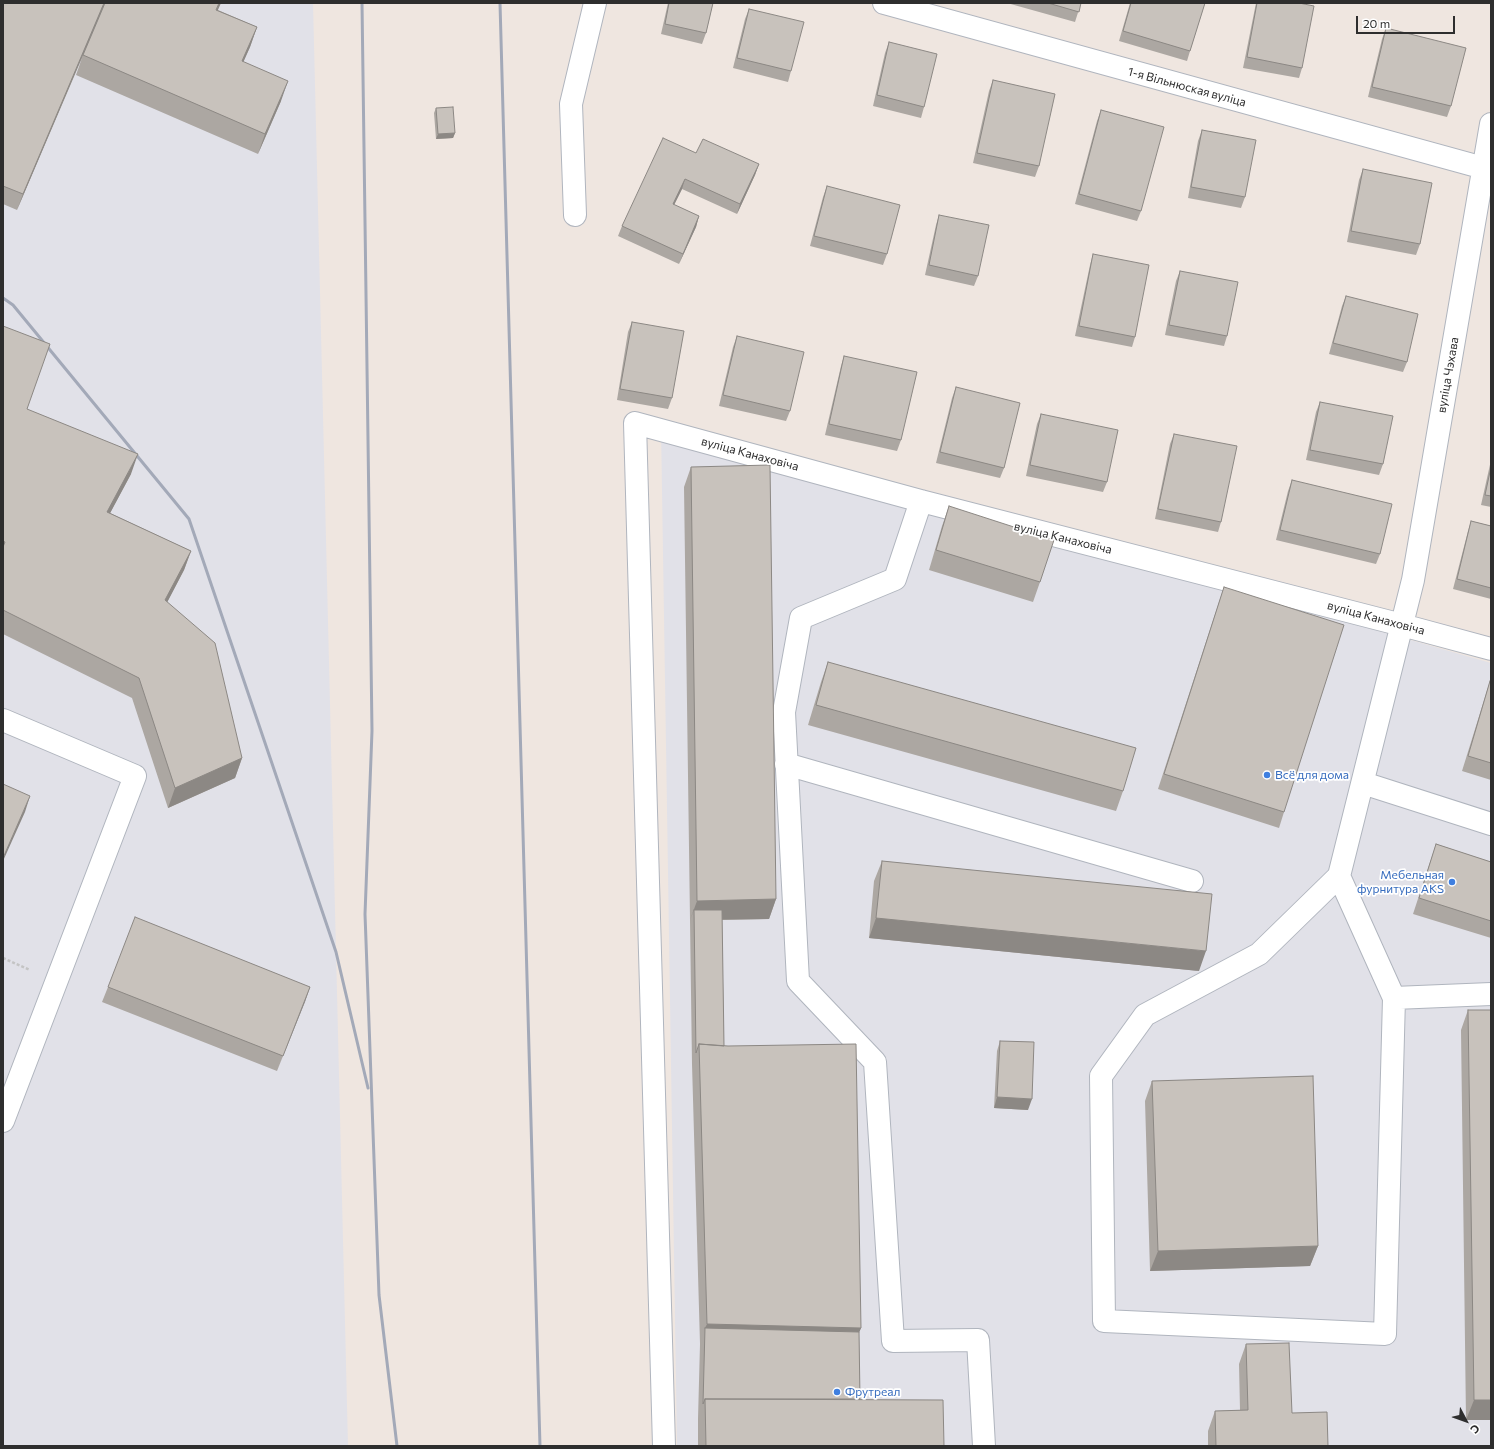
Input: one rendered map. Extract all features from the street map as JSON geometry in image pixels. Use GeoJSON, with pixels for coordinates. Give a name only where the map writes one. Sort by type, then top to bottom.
{"type":"FeatureCollection","features":[{"type":"Feature","properties":{"kind":"street"},"geometry":{"type":"LineString","coordinates":[[575,215],[571,104],[595,3]]}},
{"type":"Feature","properties":{"kind":"street","name":"1-я Вільнюская вуліца"},"geometry":{"type":"LineString","coordinates":[[884,3],[1488,170]]}},
{"type":"Feature","properties":{"kind":"street","name":"вуліца Чэхава"},"geometry":{"type":"LineString","coordinates":[[1339,876],[1414,572],[1488,170],[1491,124]]}},
{"type":"Feature","properties":{"kind":"street","name":"вуліца Канаховіча"},"geometry":{"type":"LineString","coordinates":[[664,1446],[635,423],[921,501],[1491,649]]}},
{"type":"Feature","properties":{"kind":"street"},"geometry":{"type":"LineString","coordinates":[[921,501],[895,579],[801,618],[784,712],[798,981],[874,1062],[893,1341],[978,1340],[984,1446]]}},
{"type":"Feature","properties":{"kind":"street"},"geometry":{"type":"LineString","coordinates":[[3,720],[135,776],[3,1121]]}},
{"type":"Feature","properties":{"kind":"street"},"geometry":{"type":"LineString","coordinates":[[786,764],[1192,881]]}},
{"type":"Feature","properties":{"kind":"street"},"geometry":{"type":"LineString","coordinates":[[1363,783],[1491,824]]}},
{"type":"Feature","properties":{"kind":"street"},"geometry":{"type":"LineString","coordinates":[[1339,876],[1394,998],[1385,1334],[1104,1321],[1101,1076],[1145,1016],[1258,954],[1339,876]]}},
{"type":"Feature","properties":{"kind":"street"},"geometry":{"type":"LineString","coordinates":[[1394,998],[1491,994]]}},
{"type":"Feature","properties":{"kind":"shaded area"},"geometry":{"type":"Polygon","coordinates":[[[3,3],[313,3],[348,1446],[3,1446],[3,3]]]}},
{"type":"Feature","properties":{"kind":"shaded area"},"geometry":{"type":"Polygon","coordinates":[[[661,426],[1491,663],[1491,1446],[677,1446],[661,426]]]}},
{"type":"Feature","properties":{"kind":"building"},"geometry":{"type":"Polygon","coordinates":[[[3,3],[104,3],[23,194],[3,186],[3,3]]]}},
{"type":"Feature","properties":{"kind":"building"},"geometry":{"type":"Polygon","coordinates":[[[105,3],[219,3],[216,10],[257,27],[242,61],[288,81],[265,134],[83,55],[105,3]]]}},
{"type":"Feature","properties":{"kind":"building"},"geometry":{"type":"Polygon","coordinates":[[[669,3],[713,3],[706,33],[665,24],[669,3]]]}},
{"type":"Feature","properties":{"kind":"building"},"geometry":{"type":"Polygon","coordinates":[[[1048,3],[1081,3],[1079,12],[1048,3]]]}},
{"type":"Feature","properties":{"kind":"building"},"geometry":{"type":"Polygon","coordinates":[[[1131,3],[1205,3],[1190,51],[1123,31],[1131,3]]]}},
{"type":"Feature","properties":{"kind":"building"},"geometry":{"type":"Polygon","coordinates":[[[1257,3],[1299,3],[1314,6],[1302,68],[1247,57],[1257,3]]]}},
{"type":"Feature","properties":{"kind":"building"},"geometry":{"type":"Polygon","coordinates":[[[749,9],[804,22],[791,71],[737,58],[749,9]]]}},
{"type":"Feature","properties":{"kind":"building"},"geometry":{"type":"Polygon","coordinates":[[[1386,28],[1466,48],[1451,106],[1372,87],[1386,28]]]}},
{"type":"Feature","properties":{"kind":"building"},"geometry":{"type":"Polygon","coordinates":[[[889,42],[937,54],[924,107],[877,95],[889,42]]]}},
{"type":"Feature","properties":{"kind":"building"},"geometry":{"type":"Polygon","coordinates":[[[993,80],[1055,94],[1039,166],[977,153],[993,80]]]}},
{"type":"Feature","properties":{"kind":"building"},"geometry":{"type":"Polygon","coordinates":[[[453,107],[455,133],[438,134],[436,108],[453,107]]]}},
{"type":"Feature","properties":{"kind":"building"},"geometry":{"type":"Polygon","coordinates":[[[1101,110],[1164,127],[1141,211],[1079,194],[1101,110]]]}},
{"type":"Feature","properties":{"kind":"building"},"geometry":{"type":"Polygon","coordinates":[[[1202,130],[1256,140],[1245,197],[1191,187],[1202,130]]]}},
{"type":"Feature","properties":{"kind":"building"},"geometry":{"type":"Polygon","coordinates":[[[663,138],[696,153],[703,139],[759,164],[740,204],[685,179],[673,204],[699,216],[683,254],[622,226],[663,138]]]}},
{"type":"Feature","properties":{"kind":"building"},"geometry":{"type":"Polygon","coordinates":[[[1363,169],[1432,183],[1420,244],[1351,231],[1363,169]]]}},
{"type":"Feature","properties":{"kind":"building"},"geometry":{"type":"Polygon","coordinates":[[[827,186],[900,205],[887,254],[814,236],[827,186]]]}},
{"type":"Feature","properties":{"kind":"building"},"geometry":{"type":"Polygon","coordinates":[[[939,215],[989,225],[978,276],[929,265],[939,215]]]}},
{"type":"Feature","properties":{"kind":"building"},"geometry":{"type":"Polygon","coordinates":[[[1093,254],[1149,265],[1135,337],[1079,326],[1093,254]]]}},
{"type":"Feature","properties":{"kind":"building"},"geometry":{"type":"Polygon","coordinates":[[[1180,271],[1238,282],[1227,336],[1169,325],[1180,271]]]}},
{"type":"Feature","properties":{"kind":"building"},"geometry":{"type":"Polygon","coordinates":[[[1346,296],[1418,314],[1407,362],[1333,343],[1346,296]]]}},
{"type":"Feature","properties":{"kind":"building"},"geometry":{"type":"Polygon","coordinates":[[[632,322],[684,331],[672,398],[620,389],[632,322]]]}},
{"type":"Feature","properties":{"kind":"building"},"geometry":{"type":"Polygon","coordinates":[[[3,326],[50,344],[27,409],[138,454],[107,512],[191,551],[165,600],[215,643],[242,758],[175,788],[139,678],[3,610],[3,547],[5,542],[3,541],[3,326]]]}},
{"type":"Feature","properties":{"kind":"building"},"geometry":{"type":"Polygon","coordinates":[[[737,336],[804,352],[790,411],[723,395],[737,336]]]}},
{"type":"Feature","properties":{"kind":"building"},"geometry":{"type":"Polygon","coordinates":[[[844,356],[917,372],[901,440],[829,424],[844,356]]]}},
{"type":"Feature","properties":{"kind":"building"},"geometry":{"type":"Polygon","coordinates":[[[956,387],[1020,403],[1004,468],[940,452],[956,387]]]}},
{"type":"Feature","properties":{"kind":"building"},"geometry":{"type":"Polygon","coordinates":[[[1320,402],[1393,416],[1383,464],[1310,450],[1320,402]]]}},
{"type":"Feature","properties":{"kind":"building"},"geometry":{"type":"Polygon","coordinates":[[[1041,414],[1118,430],[1107,482],[1030,465],[1041,414]]]}},
{"type":"Feature","properties":{"kind":"building"},"geometry":{"type":"Polygon","coordinates":[[[1174,434],[1237,446],[1221,522],[1158,509],[1174,434]]]}},
{"type":"Feature","properties":{"kind":"building"},"geometry":{"type":"Polygon","coordinates":[[[770,465],[776,899],[697,901],[691,467],[770,465]]]}},
{"type":"Feature","properties":{"kind":"building"},"geometry":{"type":"Polygon","coordinates":[[[1491,467],[1491,496],[1485,495],[1491,467]]]}},
{"type":"Feature","properties":{"kind":"building"},"geometry":{"type":"Polygon","coordinates":[[[1292,480],[1392,504],[1380,554],[1280,530],[1292,480]]]}},
{"type":"Feature","properties":{"kind":"building"},"geometry":{"type":"Polygon","coordinates":[[[949,506],[1054,540],[1040,582],[936,550],[949,506]]]}},
{"type":"Feature","properties":{"kind":"building"},"geometry":{"type":"Polygon","coordinates":[[[1471,521],[1491,526],[1491,588],[1457,579],[1471,521]]]}},
{"type":"Feature","properties":{"kind":"building"},"geometry":{"type":"Polygon","coordinates":[[[1224,587],[1344,625],[1284,812],[1164,774],[1224,587]]]}},
{"type":"Feature","properties":{"kind":"building"},"geometry":{"type":"Polygon","coordinates":[[[828,662],[1136,748],[1123,791],[816,705],[828,662]]]}},
{"type":"Feature","properties":{"kind":"building"},"geometry":{"type":"Polygon","coordinates":[[[1491,681],[1491,763],[1468,756],[1491,681]]]}},
{"type":"Feature","properties":{"kind":"building"},"geometry":{"type":"Polygon","coordinates":[[[3,784],[30,796],[3,858],[3,784]]]}},
{"type":"Feature","properties":{"kind":"building"},"geometry":{"type":"Polygon","coordinates":[[[1436,844],[1491,862],[1491,921],[1419,898],[1436,844]]]}},
{"type":"Feature","properties":{"kind":"building"},"geometry":{"type":"Polygon","coordinates":[[[882,861],[1212,894],[1206,951],[876,918],[882,861]]]}},
{"type":"Feature","properties":{"kind":"building"},"geometry":{"type":"Polygon","coordinates":[[[694,910],[722,910],[724,1046],[699,1044],[696,1053],[694,910]]]}},
{"type":"Feature","properties":{"kind":"building"},"geometry":{"type":"Polygon","coordinates":[[[135,917],[310,987],[283,1056],[108,987],[135,917]]]}},
{"type":"Feature","properties":{"kind":"building"},"geometry":{"type":"Polygon","coordinates":[[[1468,1010],[1491,1010],[1491,1400],[1474,1400],[1468,1010]]]}},
{"type":"Feature","properties":{"kind":"building"},"geometry":{"type":"Polygon","coordinates":[[[1000,1041],[1034,1042],[1032,1099],[997,1097],[1000,1041]]]}},
{"type":"Feature","properties":{"kind":"building"},"geometry":{"type":"Polygon","coordinates":[[[699,1044],[728,1046],[856,1044],[861,1328],[707,1324],[699,1044]]]}},
{"type":"Feature","properties":{"kind":"building"},"geometry":{"type":"Polygon","coordinates":[[[1313,1076],[1318,1246],[1158,1251],[1152,1081],[1313,1076]]]}},
{"type":"Feature","properties":{"kind":"building"},"geometry":{"type":"Polygon","coordinates":[[[705,1328],[859,1332],[860,1399],[705,1399],[703,1404],[705,1328]]]}},
{"type":"Feature","properties":{"kind":"building"},"geometry":{"type":"Polygon","coordinates":[[[1289,1343],[1292,1413],[1327,1412],[1328,1446],[1216,1446],[1215,1411],[1248,1410],[1246,1344],[1289,1343]]]}},
{"type":"Feature","properties":{"kind":"building"},"geometry":{"type":"Polygon","coordinates":[[[705,1399],[943,1400],[944,1446],[706,1446],[705,1399]]]}},
{"type":"Feature","properties":{"kind":"railway"},"geometry":{"type":"LineString","coordinates":[[362,3],[372,731],[365,914],[379,1295],[397,1446]]}},
{"type":"Feature","properties":{"kind":"railway"},"geometry":{"type":"LineString","coordinates":[[500,3],[540,1446]]}},
{"type":"Feature","properties":{"kind":"railway"},"geometry":{"type":"LineString","coordinates":[[3,298],[13,305],[189,519],[336,952],[368,1088]]}},
{"type":"Feature","properties":{"kind":"place","name":"Всё для дома"},"geometry":{"type":"Point","coordinates":[1267,775]}},
{"type":"Feature","properties":{"kind":"place","name":"Мебельная фурнитура AKS"},"geometry":{"type":"Point","coordinates":[1452,882]}},
{"type":"Feature","properties":{"kind":"place","name":"Фрутреал"},"geometry":{"type":"Point","coordinates":[837,1392]}}]}
